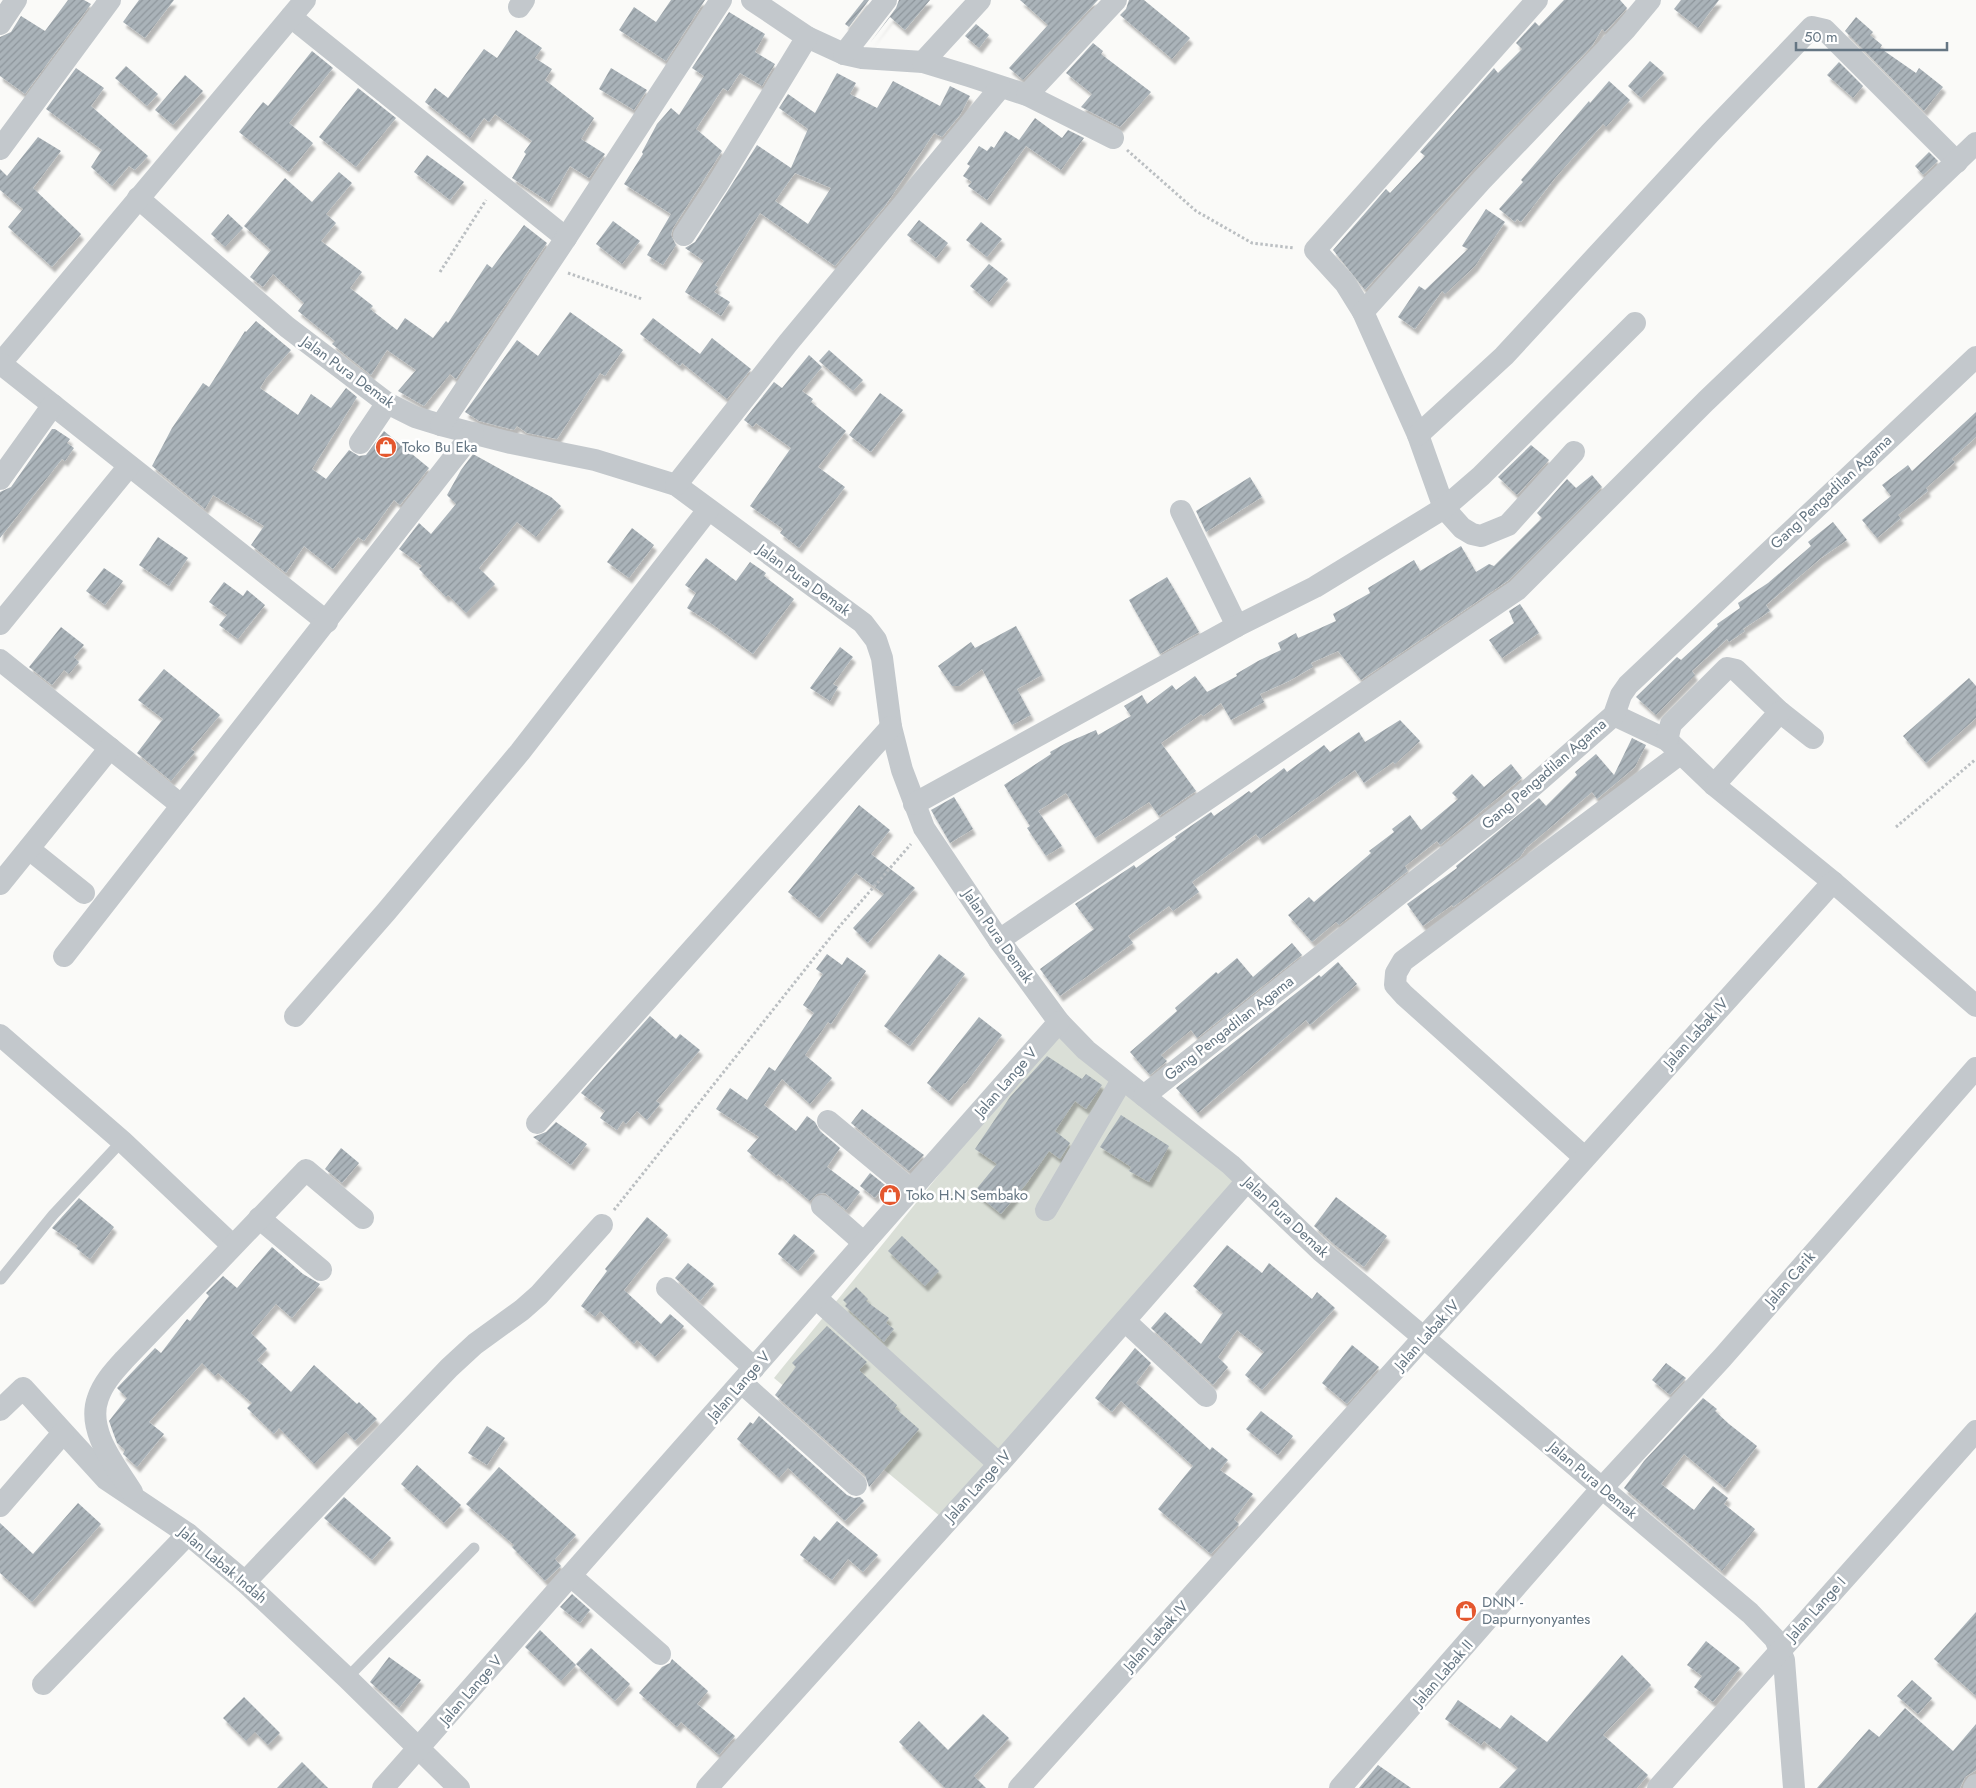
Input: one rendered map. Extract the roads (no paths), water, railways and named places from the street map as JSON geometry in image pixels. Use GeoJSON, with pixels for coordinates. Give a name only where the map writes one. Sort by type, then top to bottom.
{"type":"FeatureCollection","features":[{"type":"Feature","properties":{"kind":"street"},"geometry":{"type":"LineString","coordinates":[[0,24],[16,0]]}},
{"type":"Feature","properties":{"kind":"street"},"geometry":{"type":"LineString","coordinates":[[0,149],[110,0]]}},
{"type":"Feature","properties":{"kind":"street"},"geometry":{"type":"LineString","coordinates":[[441,425],[566,238],[721,0]]}},
{"type":"Feature","properties":{"kind":"street"},"geometry":{"type":"LineString","coordinates":[[844,54],[886,0]]}},
{"type":"Feature","properties":{"kind":"street"},"geometry":{"type":"LineString","coordinates":[[923,62],[980,0]]}},
{"type":"Feature","properties":{"kind":"street"},"geometry":{"type":"LineString","coordinates":[[1027,94],[1116,0]]}},
{"type":"Feature","properties":{"kind":"street"},"geometry":{"type":"LineString","coordinates":[[1537,0],[1315,250],[1345,283],[1362,312],[1418,435],[1444,508],[1462,528],[1472,534],[1481,536],[1495,532],[1508,525],[1574,452]]}},
{"type":"Feature","properties":{"kind":"street"},"geometry":{"type":"LineString","coordinates":[[1362,312],[1650,0]]}},
{"type":"Feature","properties":{"kind":"street"},"geometry":{"type":"LineString","coordinates":[[754,1],[807,37],[844,54],[862,58],[923,62],[1000,88],[1027,94],[1113,138]]}},
{"type":"Feature","properties":{"kind":"street"},"geometry":{"type":"LineString","coordinates":[[327,622],[0,364],[298,8],[497,183],[566,238]]}},
{"type":"Feature","properties":{"kind":"street"},"geometry":{"type":"LineString","coordinates":[[1418,435],[1504,356],[1808,29],[1818,28],[1825,30],[1957,162]]}},
{"type":"Feature","properties":{"kind":"street"},"geometry":{"type":"LineString","coordinates":[[684,235],[717,186],[807,37]]}},
{"type":"Feature","properties":{"kind":"street"},"geometry":{"type":"LineString","coordinates":[[676,485],[788,343],[1000,88]]}},
{"type":"Feature","properties":{"kind":"street"},"geometry":{"type":"LineString","coordinates":[[1000,940],[1517,590],[1706,401],[1976,143]]}},
{"type":"Feature","properties":{"kind":"street","name":"Jalan Pura Demak"},"geometry":{"type":"LineString","coordinates":[[138,198],[287,327],[387,403],[415,417],[441,425],[595,460],[676,485],[863,624],[876,640],[882,658],[891,727],[914,804],[924,828],[1000,940],[1059,1022],[1086,1050],[1122,1080],[1231,1165],[1321,1251],[1750,1613],[1775,1639],[1784,1660],[1788,1683],[1794,1788]]}},
{"type":"Feature","properties":{"kind":"street"},"geometry":{"type":"LineString","coordinates":[[914,804],[1237,626],[1315,587],[1444,508],[1481,476],[1635,323]]}},
{"type":"Feature","properties":{"kind":"street","name":"Gang Pengadilan Agama"},"geometry":{"type":"LineString","coordinates":[[1144,1096],[1508,808],[1614,714],[1621,695],[1628,685],[1760,558],[1976,357]]}},
{"type":"Feature","properties":{"kind":"street"},"geometry":{"type":"LineString","coordinates":[[360,443],[387,403]]}},
{"type":"Feature","properties":{"kind":"street"},"geometry":{"type":"LineString","coordinates":[[0,479],[53,405]]}},
{"type":"Feature","properties":{"kind":"street"},"geometry":{"type":"LineString","coordinates":[[64,956],[473,433]]}},
{"type":"Feature","properties":{"kind":"street"},"geometry":{"type":"LineString","coordinates":[[0,624],[129,466]]}},
{"type":"Feature","properties":{"kind":"street"},"geometry":{"type":"LineString","coordinates":[[294,1016],[386,912],[520,752],[708,510]]}},
{"type":"Feature","properties":{"kind":"street"},"geometry":{"type":"LineString","coordinates":[[1181,511],[1237,626]]}},
{"type":"Feature","properties":{"kind":"street"},"geometry":{"type":"LineString","coordinates":[[0,660],[181,805]]}},
{"type":"Feature","properties":{"kind":"street"},"geometry":{"type":"LineString","coordinates":[[1673,747],[1672,724],[1727,668],[1736,670],[1780,712],[1813,738]]}},
{"type":"Feature","properties":{"kind":"street"},"geometry":{"type":"LineString","coordinates":[[1714,785],[1780,712]]}},
{"type":"Feature","properties":{"kind":"street"},"geometry":{"type":"LineString","coordinates":[[1614,714],[1673,747],[1714,785],[1833,882],[1976,1006]]}},
{"type":"Feature","properties":{"kind":"street"},"geometry":{"type":"LineString","coordinates":[[537,1123],[891,727]]}},
{"type":"Feature","properties":{"kind":"street"},"geometry":{"type":"LineString","coordinates":[[1584,1157],[1404,995],[1395,985],[1396,973],[1403,961],[1673,747]]}},
{"type":"Feature","properties":{"kind":"street"},"geometry":{"type":"LineString","coordinates":[[0,884],[110,748]]}},
{"type":"Feature","properties":{"kind":"street"},"geometry":{"type":"LineString","coordinates":[[29,849],[84,893]]}},
{"type":"Feature","properties":{"kind":"street","name":"Jalan Labak IV"},"geometry":{"type":"LineString","coordinates":[[1019,1788],[1833,882]]}},
{"type":"Feature","properties":{"kind":"street","name":"Jalan Lange V"},"geometry":{"type":"LineString","coordinates":[[383,1788],[1059,1022]]}},
{"type":"Feature","properties":{"kind":"street"},"geometry":{"type":"LineString","coordinates":[[0,1035],[122,1141],[232,1245]]}},
{"type":"Feature","properties":{"kind":"street","name":"Jalan Carik"},"geometry":{"type":"LineString","coordinates":[[1602,1488],[1722,1358],[1976,1068]]}},
{"type":"Feature","properties":{"kind":"street"},"geometry":{"type":"LineString","coordinates":[[1046,1210],[1122,1080]]}},
{"type":"Feature","properties":{"kind":"street"},"geometry":{"type":"LineString","coordinates":[[828,1121],[911,1190]]}},
{"type":"Feature","properties":{"kind":"street"},"geometry":{"type":"LineString","coordinates":[[136,1497],[100,1436],[96,1418],[98,1397],[107,1380],[232,1245],[306,1170],[363,1218]]}},
{"type":"Feature","properties":{"kind":"street","name":"Jalan Lange IV"},"geometry":{"type":"LineString","coordinates":[[706,1788],[999,1464],[1247,1181]]}},
{"type":"Feature","properties":{"kind":"street"},"geometry":{"type":"LineString","coordinates":[[822,1206],[864,1244]]}},
{"type":"Feature","properties":{"kind":"street"},"geometry":{"type":"LineString","coordinates":[[259,1218],[321,1270]]}},
{"type":"Feature","properties":{"kind":"street"},"geometry":{"type":"LineString","coordinates":[[245,1582],[449,1368],[475,1344],[522,1310],[539,1295],[602,1224]]}},
{"type":"Feature","properties":{"kind":"street"},"geometry":{"type":"LineString","coordinates":[[668,1288],[748,1375],[856,1485]]}},
{"type":"Feature","properties":{"kind":"street"},"geometry":{"type":"LineString","coordinates":[[816,1298],[999,1464]]}},
{"type":"Feature","properties":{"kind":"street"},"geometry":{"type":"LineString","coordinates":[[1125,1321],[1206,1396]]}},
{"type":"Feature","properties":{"kind":"street","name":"Jalan Labak Indah"},"geometry":{"type":"LineString","coordinates":[[0,1410],[23,1388],[106,1479],[136,1497],[188,1534],[245,1582],[347,1678],[459,1788]]}},
{"type":"Feature","properties":{"kind":"street","name":"Jalan Lange I"},"geometry":{"type":"LineString","coordinates":[[1658,1788],[1976,1431]]}},
{"type":"Feature","properties":{"kind":"street"},"geometry":{"type":"LineString","coordinates":[[0,1506],[63,1433]]}},
{"type":"Feature","properties":{"kind":"street","name":"Jalan Labak II"},"geometry":{"type":"LineString","coordinates":[[1340,1788],[1602,1488]]}},
{"type":"Feature","properties":{"kind":"street"},"geometry":{"type":"LineString","coordinates":[[43,1684],[188,1534]]}},
{"type":"Feature","properties":{"kind":"street"},"geometry":{"type":"LineString","coordinates":[[571,1576],[660,1654]]}},
{"type":"Feature","properties":{"kind":"lane"},"geometry":{"type":"LineString","coordinates":[[0,1280],[53,1215],[122,1141]]}},
{"type":"Feature","properties":{"kind":"lane"},"geometry":{"type":"LineString","coordinates":[[347,1678],[474,1548]]}},
{"type":"Feature","properties":{"kind":"place","name":"Toko Bu Eka"},"geometry":{"type":"Point","coordinates":[386,447]}},
{"type":"Feature","properties":{"kind":"place","name":"Toko H.N Sembako"},"geometry":{"type":"Point","coordinates":[890,1195]}},
{"type":"Feature","properties":{"kind":"place","name":"DNN - Dapurnyonyantes"},"geometry":{"type":"Point","coordinates":[1466,1611]}}]}
